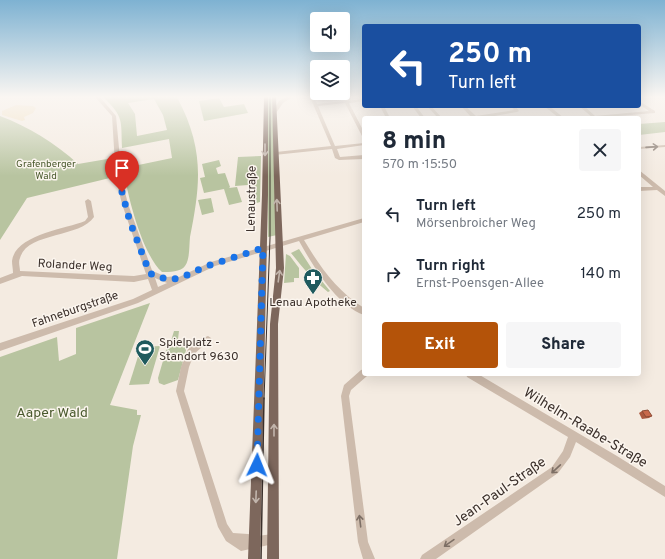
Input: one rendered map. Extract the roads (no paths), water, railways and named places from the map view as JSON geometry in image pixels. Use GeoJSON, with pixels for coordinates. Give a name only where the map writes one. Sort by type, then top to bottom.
{"type":"FeatureCollection","features":[{"type":"Feature","properties":{"kind":"main road","name":"Lenaustraße"},"geometry":{"type":"LineString","coordinates":[[254,559],[265,195],[266,123]]}},
{"type":"Feature","properties":{"kind":"main road","name":"Lenaustraße"},"geometry":{"type":"LineString","coordinates":[[273,559],[274,324],[280,269],[275,123]]}},
{"type":"Feature","properties":{"kind":"street"},"geometry":{"type":"LineString","coordinates":[[115,123],[119,180],[128,214],[156,292]]}},
{"type":"Feature","properties":{"kind":"street"},"geometry":{"type":"LineString","coordinates":[[322,123],[332,148],[339,159],[362,157]]}},
{"type":"Feature","properties":{"kind":"street"},"geometry":{"type":"LineString","coordinates":[[357,123],[362,132]]}},
{"type":"Feature","properties":{"kind":"street"},"geometry":{"type":"LineString","coordinates":[[276,154],[362,144]]}},
{"type":"Feature","properties":{"kind":"street"},"geometry":{"type":"LineString","coordinates":[[641,148],[665,146]]}},
{"type":"Feature","properties":{"kind":"street"},"geometry":{"type":"LineString","coordinates":[[641,174],[665,194]]}},
{"type":"Feature","properties":{"kind":"street"},"geometry":{"type":"LineString","coordinates":[[641,189],[665,188]]}},
{"type":"Feature","properties":{"kind":"street"},"geometry":{"type":"LineString","coordinates":[[17,275],[16,259],[24,245],[87,222],[91,217],[88,200]]}},
{"type":"Feature","properties":{"kind":"street","name":"Fahneburgstraße"},"geometry":{"type":"LineString","coordinates":[[0,347],[127,304],[156,292],[194,272],[263,248],[362,221]]}},
{"type":"Feature","properties":{"kind":"street"},"geometry":{"type":"LineString","coordinates":[[300,238],[322,274],[341,295],[362,311]]}},
{"type":"Feature","properties":{"kind":"street","name":"Rolander Weg"},"geometry":{"type":"LineString","coordinates":[[0,281],[17,275],[28,274],[134,279],[150,274]]}},
{"type":"Feature","properties":{"kind":"street"},"geometry":{"type":"LineString","coordinates":[[150,274],[155,274],[167,280],[181,278]]}},
{"type":"Feature","properties":{"kind":"street"},"geometry":{"type":"LineString","coordinates":[[208,340],[199,344],[191,352],[185,367],[180,391],[223,527],[230,537],[241,545],[248,545],[255,542],[273,539]]}},
{"type":"Feature","properties":{"kind":"street"},"geometry":{"type":"LineString","coordinates":[[362,375],[345,392],[363,542],[369,559]]}},
{"type":"Feature","properties":{"kind":"street","name":"Wilhelm-Raabe-Straße"},"geometry":{"type":"LineString","coordinates":[[473,376],[665,492]]}},
{"type":"Feature","properties":{"kind":"street","name":"Jean-Paul-Straße"},"geometry":{"type":"LineString","coordinates":[[426,559],[555,470],[567,454],[573,435]]}},
{"type":"Feature","properties":{"kind":"tram line"},"geometry":{"type":"LineString","coordinates":[[264,399],[270,238],[270,123]]}},
{"type":"Feature","properties":{"kind":"tram line"},"geometry":{"type":"LineString","coordinates":[[261,559],[264,398]]}},
{"type":"Feature","properties":{"kind":"place","name":"Lenau Apotheke"},"geometry":{"type":"Point","coordinates":[313,295]}},
{"type":"Feature","properties":{"kind":"place","name":"Spielplatz - Standort 9630"},"geometry":{"type":"Point","coordinates":[145,366]}},
{"type":"Feature","properties":{"kind":"park label","name":"Grafenberger Wald"},"geometry":{"type":"Point","coordinates":[46,168]}},
{"type":"Feature","properties":{"kind":"park label","name":"Aaper Wald"},"geometry":{"type":"Point","coordinates":[52,412]}}]}
